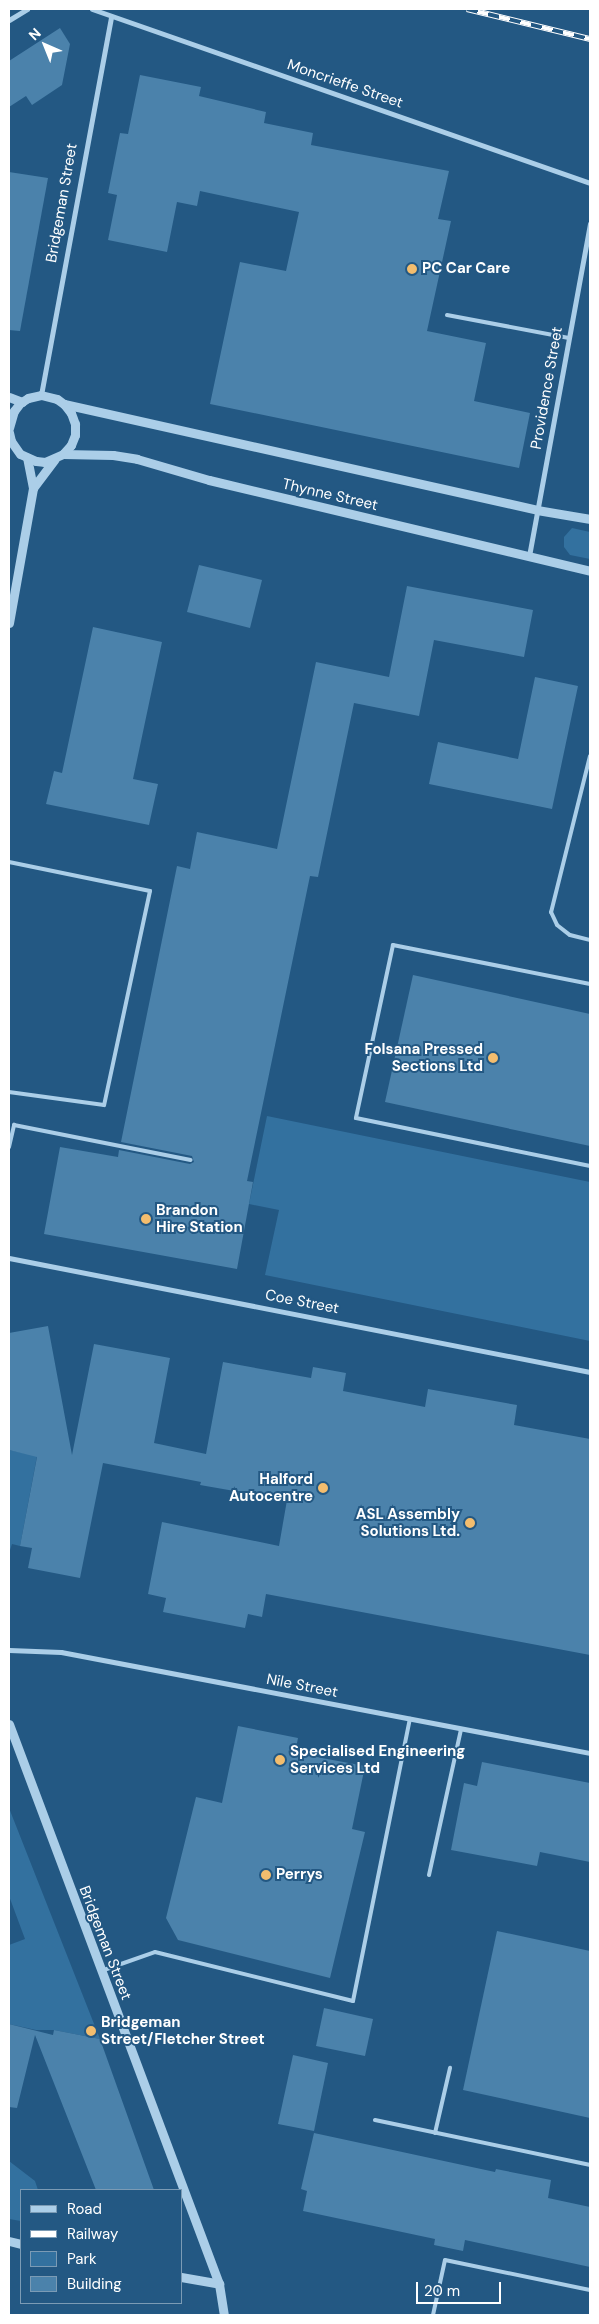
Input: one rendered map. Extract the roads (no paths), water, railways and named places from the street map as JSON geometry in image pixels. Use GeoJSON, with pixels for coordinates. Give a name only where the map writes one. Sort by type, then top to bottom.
{"type":"FeatureCollection","features":[{"type":"Feature","properties":{"kind":"street"},"geometry":{"type":"LineString","coordinates":[[9,20],[27,9]]}},
{"type":"Feature","properties":{"kind":"street","name":"Moncrieffe Street"},"geometry":{"type":"LineString","coordinates":[[92,9],[590,183]]}},
{"type":"Feature","properties":{"kind":"street","name":"Bridgeman Street"},"geometry":{"type":"LineString","coordinates":[[41,395],[110,16]]}},
{"type":"Feature","properties":{"kind":"street","name":"Providence Street"},"geometry":{"type":"LineString","coordinates":[[528,557],[590,224]]}},
{"type":"Feature","properties":{"kind":"street"},"geometry":{"type":"LineString","coordinates":[[9,428],[14,411],[22,402],[41,395]]}},
{"type":"Feature","properties":{"kind":"street","name":"Thynne Street"},"geometry":{"type":"LineString","coordinates":[[41,395],[57,399],[64,404],[537,510],[590,519]]}},
{"type":"Feature","properties":{"kind":"street"},"geometry":{"type":"LineString","coordinates":[[9,397],[22,402]]}},
{"type":"Feature","properties":{"kind":"street"},"geometry":{"type":"LineString","coordinates":[[9,438],[20,454],[27,458],[46,462],[55,459],[63,454],[75,435],[75,424],[71,413],[64,404]]}},
{"type":"Feature","properties":{"kind":"street","name":"Thynne Street"},"geometry":{"type":"LineString","coordinates":[[63,454],[112,455],[137,459],[209,480],[590,571]]}},
{"type":"Feature","properties":{"kind":"street"},"geometry":{"type":"LineString","coordinates":[[9,621],[33,488],[27,458]]}},
{"type":"Feature","properties":{"kind":"street"},"geometry":{"type":"LineString","coordinates":[[33,488],[55,459]]}},
{"type":"Feature","properties":{"kind":"street","name":"Coe Street"},"geometry":{"type":"LineString","coordinates":[[9,1258],[590,1372]]}},
{"type":"Feature","properties":{"kind":"street","name":"Nile Street"},"geometry":{"type":"LineString","coordinates":[[9,1650],[61,1652],[590,1753]]}},
{"type":"Feature","properties":{"kind":"street","name":"Bridgeman Street"},"geometry":{"type":"LineString","coordinates":[[9,1724],[219,2284],[228,2315]]}},
{"type":"Feature","properties":{"kind":"street"},"geometry":{"type":"LineString","coordinates":[[182,2277],[219,2284]]}},
{"type":"Feature","properties":{"kind":"lane"},"geometry":{"type":"LineString","coordinates":[[447,315],[569,338]]}},
{"type":"Feature","properties":{"kind":"lane"},"geometry":{"type":"LineString","coordinates":[[590,756],[551,912],[558,925],[570,935],[590,940]]}},
{"type":"Feature","properties":{"kind":"lane"},"geometry":{"type":"LineString","coordinates":[[9,862],[150,892],[104,1105],[9,1092]]}},
{"type":"Feature","properties":{"kind":"lane"},"geometry":{"type":"LineString","coordinates":[[590,984],[393,945],[356,1118],[590,1166]]}},
{"type":"Feature","properties":{"kind":"lane"},"geometry":{"type":"LineString","coordinates":[[9,1147],[14,1125],[191,1160]]}},
{"type":"Feature","properties":{"kind":"lane"},"geometry":{"type":"LineString","coordinates":[[101,1971],[155,1952],[353,2001],[410,1719]]}},
{"type":"Feature","properties":{"kind":"lane"},"geometry":{"type":"LineString","coordinates":[[429,1875],[461,1729]]}},
{"type":"Feature","properties":{"kind":"lane"},"geometry":{"type":"LineString","coordinates":[[435,2133],[450,2068]]}},
{"type":"Feature","properties":{"kind":"lane"},"geometry":{"type":"LineString","coordinates":[[375,2120],[590,2165]]}},
{"type":"Feature","properties":{"kind":"lane"},"geometry":{"type":"LineString","coordinates":[[433,2315],[445,2260],[590,2290]]}},
{"type":"Feature","properties":{"kind":"railway"},"geometry":{"type":"LineString","coordinates":[[467,9],[590,39]]}},
{"type":"Feature","properties":{"kind":"place","name":"PC Car Care"},"geometry":{"type":"Point","coordinates":[412,269]}},
{"type":"Feature","properties":{"kind":"place","name":"Folsana Pressed Sections Ltd"},"geometry":{"type":"Point","coordinates":[493,1058]}},
{"type":"Feature","properties":{"kind":"place","name":"Brandon Hire Station"},"geometry":{"type":"Point","coordinates":[146,1219]}},
{"type":"Feature","properties":{"kind":"place","name":"Halford Autocentre"},"geometry":{"type":"Point","coordinates":[323,1488]}},
{"type":"Feature","properties":{"kind":"place","name":"ASL Assembly Solutions Ltd."},"geometry":{"type":"Point","coordinates":[470,1523]}},
{"type":"Feature","properties":{"kind":"place","name":"Specialised Engineering Services Ltd"},"geometry":{"type":"Point","coordinates":[280,1760]}},
{"type":"Feature","properties":{"kind":"place","name":"Perrys"},"geometry":{"type":"Point","coordinates":[266,1875]}},
{"type":"Feature","properties":{"kind":"place","name":"Bridgeman Street/Fletcher Street"},"geometry":{"type":"Point","coordinates":[91,2031]}}]}
